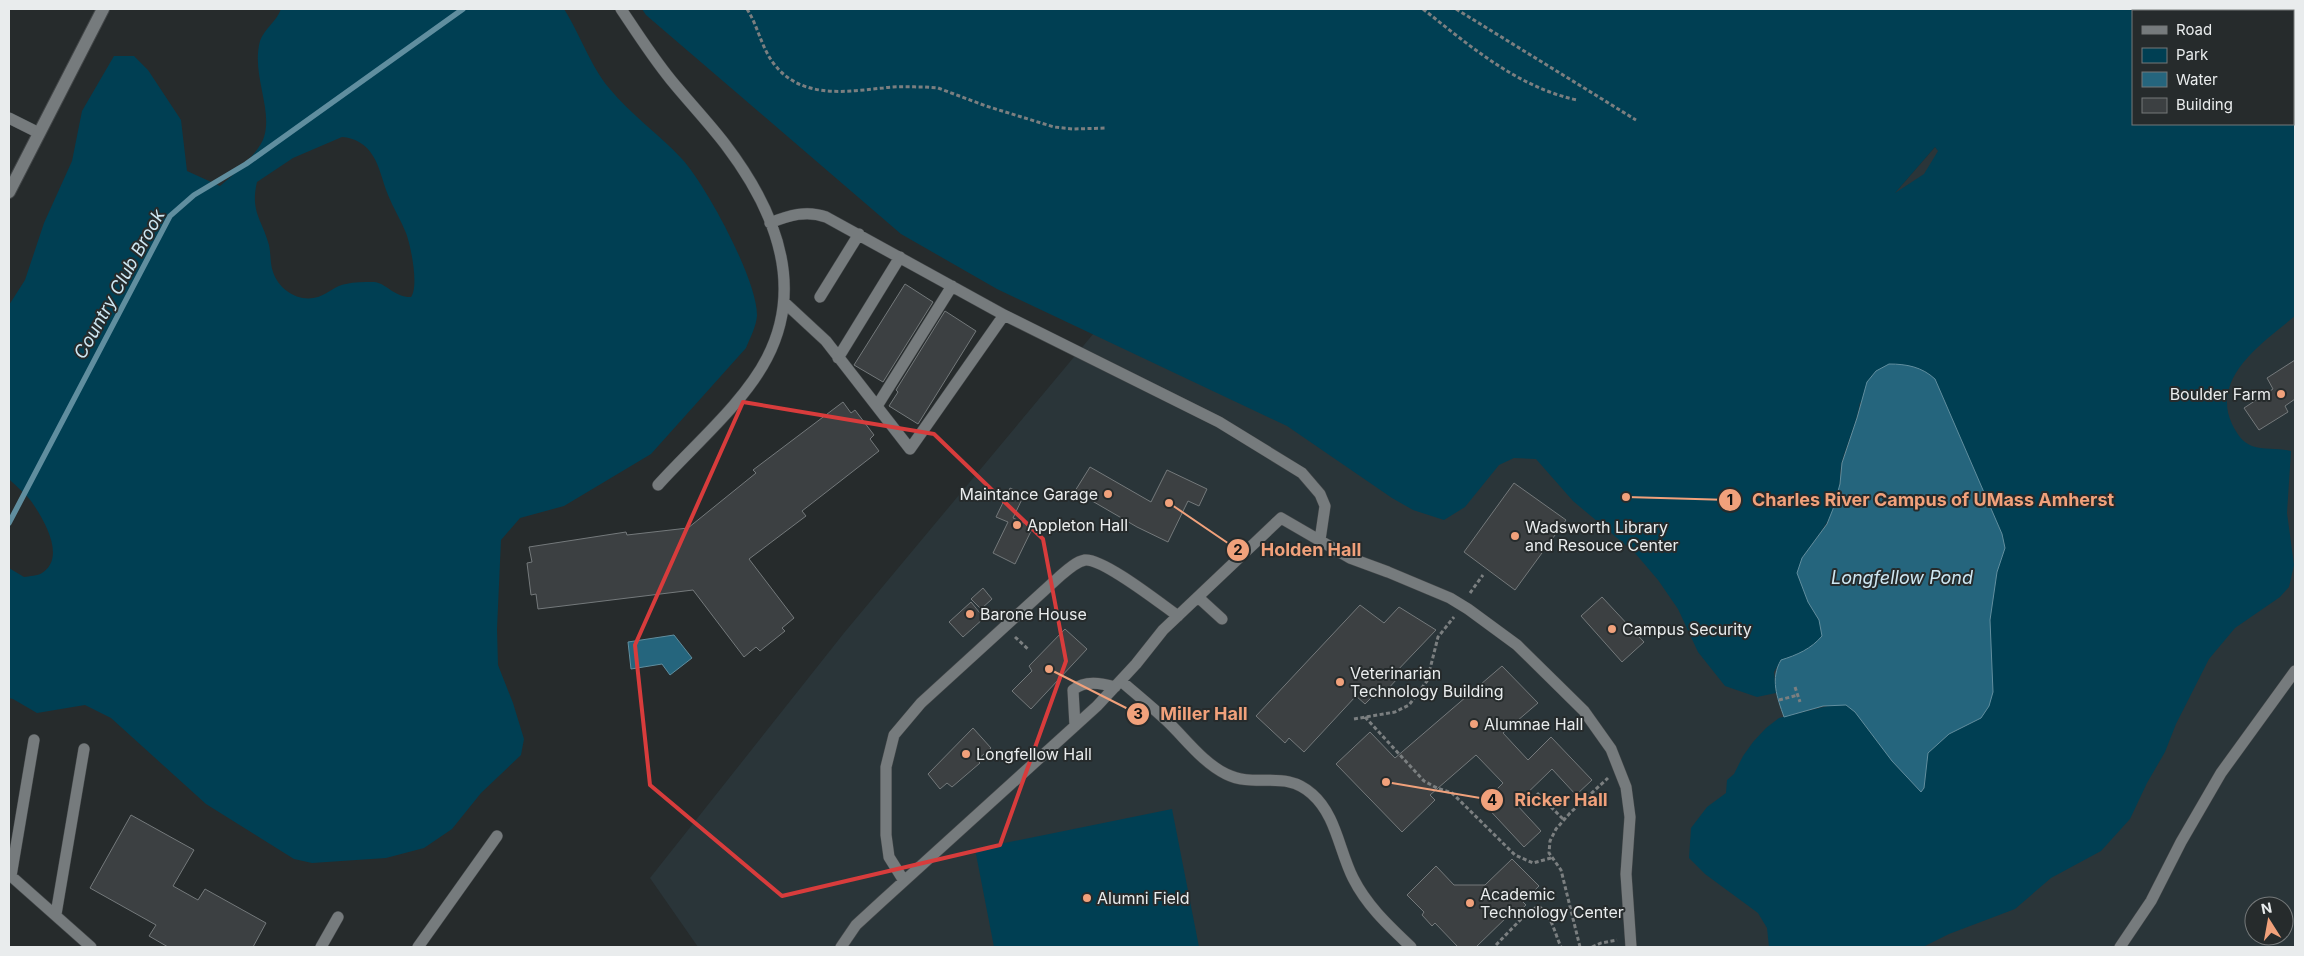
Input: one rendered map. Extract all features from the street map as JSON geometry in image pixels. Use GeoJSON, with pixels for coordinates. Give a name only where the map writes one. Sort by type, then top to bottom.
{"type":"FeatureCollection","features":[{"type":"Feature","properties":{"kind":"main road"},"geometry":{"type":"LineString","coordinates":[[9,192],[103,9]]}},
{"type":"Feature","properties":{"kind":"lane"},"geometry":{"type":"LineString","coordinates":[[621,9],[670,78],[726,145],[753,188],[770,222],[784,268],[785,303],[782,323],[766,359],[735,403],[658,485]]}},
{"type":"Feature","properties":{"kind":"lane"},"geometry":{"type":"LineString","coordinates":[[9,118],[39,133]]}},
{"type":"Feature","properties":{"kind":"lane"},"geometry":{"type":"LineString","coordinates":[[770,222],[794,215],[811,213],[834,220],[1004,315],[1219,422],[1302,473],[1320,494],[1325,506],[1320,540]]}},
{"type":"Feature","properties":{"kind":"lane"},"geometry":{"type":"LineString","coordinates":[[820,297],[858,234]]}},
{"type":"Feature","properties":{"kind":"lane"},"geometry":{"type":"LineString","coordinates":[[838,358],[900,256]]}},
{"type":"Feature","properties":{"kind":"lane"},"geometry":{"type":"LineString","coordinates":[[876,406],[952,286]]}},
{"type":"Feature","properties":{"kind":"lane"},"geometry":{"type":"LineString","coordinates":[[785,303],[826,342],[910,449],[1004,315]]}},
{"type":"Feature","properties":{"kind":"lane"},"geometry":{"type":"LineString","coordinates":[[840,947],[856,925],[1075,726],[1118,684],[1163,630],[1199,598],[1281,518],[1350,558],[1388,572],[1461,605],[1518,645],[1568,693],[1606,741],[1621,772],[1630,817],[1626,874],[1630,943]]}},
{"type":"Feature","properties":{"kind":"lane"},"geometry":{"type":"LineString","coordinates":[[904,881],[889,857],[886,767],[894,734],[921,704],[1052,583],[1073,565],[1084,560],[1114,571],[1178,616]]}},
{"type":"Feature","properties":{"kind":"lane"},"geometry":{"type":"LineString","coordinates":[[1199,598],[1222,620]]}},
{"type":"Feature","properties":{"kind":"lane"},"geometry":{"type":"LineString","coordinates":[[2119,947],[2151,901],[2181,842],[2221,773],[2295,671]]}},
{"type":"Feature","properties":{"kind":"lane"},"geometry":{"type":"LineString","coordinates":[[1075,726],[1073,690],[1079,685],[1088,683],[1118,684],[1158,712],[1212,765],[1224,773],[1244,779],[1293,781],[1303,786],[1314,795],[1330,818],[1352,876],[1366,902],[1412,947]]}},
{"type":"Feature","properties":{"kind":"lane"},"geometry":{"type":"LineString","coordinates":[[34,740],[11,876],[91,947]]}},
{"type":"Feature","properties":{"kind":"lane"},"geometry":{"type":"LineString","coordinates":[[56,914],[84,749]]}},
{"type":"Feature","properties":{"kind":"lane"},"geometry":{"type":"LineString","coordinates":[[418,947],[497,836]]}},
{"type":"Feature","properties":{"kind":"lane"},"geometry":{"type":"LineString","coordinates":[[321,947],[338,917]]}},
{"type":"Feature","properties":{"kind":"path"},"geometry":{"type":"LineString","coordinates":[[747,9],[766,52],[774,64],[798,84],[824,92],[938,88],[986,106],[1054,127],[1073,129],[1107,128]]}},
{"type":"Feature","properties":{"kind":"path"},"geometry":{"type":"LineString","coordinates":[[1423,9],[1498,67],[1540,90],[1577,100]]}},
{"type":"Feature","properties":{"kind":"path"},"geometry":{"type":"LineString","coordinates":[[1456,9],[1636,120]]}},
{"type":"Feature","properties":{"kind":"path"},"geometry":{"type":"LineString","coordinates":[[1354,719],[1395,712],[1409,705],[1420,693],[1427,681],[1438,637],[1483,575]]}},
{"type":"Feature","properties":{"kind":"path"},"geometry":{"type":"LineString","coordinates":[[1795,687],[1800,702]]}},
{"type":"Feature","properties":{"kind":"path"},"geometry":{"type":"LineString","coordinates":[[1778,700],[1798,695]]}},
{"type":"Feature","properties":{"kind":"path"},"geometry":{"type":"LineString","coordinates":[[1365,717],[1424,781],[1452,793],[1509,850],[1526,861],[1534,863],[1551,858]]}},
{"type":"Feature","properties":{"kind":"path"},"geometry":{"type":"LineString","coordinates":[[1580,947],[1561,870],[1549,853],[1553,833],[1606,778],[1621,772]]}},
{"type":"Feature","properties":{"kind":"path"},"geometry":{"type":"LineString","coordinates":[[1537,793],[1564,820]]}},
{"type":"Feature","properties":{"kind":"path"},"geometry":{"type":"LineString","coordinates":[[1496,945],[1525,915],[1538,906],[1544,909],[1561,947]]}},
{"type":"Feature","properties":{"kind":"path"},"geometry":{"type":"LineString","coordinates":[[1592,947],[1608,941],[1630,943]]}},
{"type":"Feature","properties":{"kind":"highlighted area"},"geometry":{"type":"Polygon","coordinates":[[[743,402],[934,434],[1043,539],[1066,661],[1000,845],[782,896],[650,785],[635,645],[743,402]]]}},
{"type":"Feature","properties":{"kind":"shaded area"},"geometry":{"type":"Polygon","coordinates":[[[2295,146],[2295,947],[698,947],[650,878],[844,633],[1094,333],[1751,358],[1935,147],[2135,361],[2295,146]]]}},
{"type":"Feature","properties":{"kind":"green space"},"geometry":{"type":"Polygon","coordinates":[[[281,9],[564,9],[597,70],[609,88],[626,107],[682,159],[704,190],[729,234],[749,280],[755,300],[757,316],[746,348],[651,454],[564,506],[520,518],[501,540],[497,629],[498,665],[513,703],[524,739],[521,755],[481,793],[452,829],[424,848],[386,858],[312,863],[294,859],[206,804],[111,718],[85,705],[37,713],[9,698],[9,568],[24,577],[40,574],[49,566],[53,557],[53,548],[46,527],[36,508],[26,495],[9,479],[9,305],[25,280],[44,223],[72,161],[82,111],[114,56],[134,56],[148,70],[181,120],[187,171],[220,186],[251,157],[264,137],[266,115],[258,66],[258,53],[260,41],[264,33],[281,9]],[[342,137],[293,158],[257,182],[255,192],[256,208],[269,245],[273,272],[285,289],[291,294],[304,298],[318,297],[342,285],[366,282],[377,282],[399,295],[411,297],[414,275],[412,256],[406,233],[390,200],[373,156],[364,145],[356,140],[342,137]]]}},
{"type":"Feature","properties":{"kind":"green space"},"geometry":{"type":"Polygon","coordinates":[[[642,9],[2295,9],[2295,316],[2269,337],[2244,362],[2234,376],[2228,391],[2227,407],[2232,424],[2245,442],[2252,446],[2266,449],[2291,451],[2287,513],[2294,565],[2289,587],[2280,597],[2235,628],[2209,659],[2176,724],[2165,752],[2147,783],[2130,819],[2101,851],[2051,878],[2015,909],[1949,934],[1923,947],[1769,947],[1767,928],[1758,913],[1705,874],[1689,858],[1691,828],[1707,807],[1726,793],[1727,780],[1734,774],[1753,742],[1779,718],[1836,704],[1846,705],[1855,712],[1892,761],[1921,792],[1924,788],[1928,753],[1949,734],[1981,718],[1993,692],[1990,620],[1997,571],[2005,547],[2002,534],[1994,518],[1860,402],[1855,424],[1842,461],[1836,504],[1823,528],[1802,558],[1808,602],[1819,620],[1822,636],[1803,651],[1781,660],[1774,672],[1776,693],[1757,697],[1725,686],[1698,652],[1678,609],[1658,580],[1635,553],[1573,501],[1536,459],[1514,458],[1499,465],[1465,507],[1444,520],[1413,510],[1392,498],[1287,426],[997,289],[901,234],[646,15],[642,9]],[[1935,147],[1895,193],[1924,174],[1938,151],[1935,147]]]}},
{"type":"Feature","properties":{"kind":"green space","name":"Alumni Field"},"geometry":{"type":"Polygon","coordinates":[[[1172,809],[1199,947],[994,947],[975,849],[1172,809]]]}},
{"type":"Feature","properties":{"kind":"water","name":"Longfellow Pond"},"geometry":{"type":"Polygon","coordinates":[[[1889,364],[1914,367],[1935,379],[2002,534],[2005,548],[1997,572],[1990,620],[1993,692],[1989,706],[1981,718],[1949,734],[1928,753],[1924,788],[1921,792],[1892,761],[1855,712],[1846,705],[1823,706],[1784,717],[1775,681],[1781,660],[1803,651],[1822,636],[1819,620],[1808,602],[1797,573],[1802,558],[1827,524],[1833,509],[1840,484],[1842,463],[1867,382],[1876,371],[1889,364]]]}},
{"type":"Feature","properties":{"kind":"water"},"geometry":{"type":"Polygon","coordinates":[[[674,635],[692,658],[670,675],[662,664],[631,669],[628,642],[674,635]]]}},
{"type":"Feature","properties":{"kind":"building"},"geometry":{"type":"Polygon","coordinates":[[[905,284],[933,302],[883,382],[854,365],[905,284]]]}},
{"type":"Feature","properties":{"kind":"building"},"geometry":{"type":"Polygon","coordinates":[[[945,311],[976,331],[918,424],[889,406],[898,392],[896,390],[945,311]]]}},
{"type":"Feature","properties":{"kind":"building","name":"Boulder Farm"},"geometry":{"type":"Polygon","coordinates":[[[2295,360],[2295,399],[2285,406],[2288,412],[2259,430],[2244,408],[2273,389],[2267,378],[2295,360]]]}},
{"type":"Feature","properties":{"kind":"building"},"geometry":{"type":"Polygon","coordinates":[[[843,402],[851,413],[855,410],[874,435],[870,439],[879,451],[802,511],[806,516],[749,559],[794,618],[782,628],[785,631],[760,651],[756,647],[744,657],[693,590],[538,609],[536,594],[531,595],[527,563],[532,562],[529,547],[626,532],[627,535],[688,528],[756,473],[753,470],[843,402]]]}},
{"type":"Feature","properties":{"kind":"building"},"geometry":{"type":"Polygon","coordinates":[[[1090,467],[1151,502],[1167,470],[1207,489],[1199,506],[1188,501],[1168,542],[1137,527],[1075,491],[1090,467]]]}},
{"type":"Feature","properties":{"kind":"building","name":"Wadsworth Library and Resouce Center"},"geometry":{"type":"Polygon","coordinates":[[[1514,483],[1566,520],[1515,590],[1464,552],[1514,483]]]}},
{"type":"Feature","properties":{"kind":"building","name":"Appleton Hall"},"geometry":{"type":"Polygon","coordinates":[[[1010,488],[1024,495],[1013,518],[1033,527],[1015,564],[993,553],[1008,522],[996,517],[1010,488]]]}},
{"type":"Feature","properties":{"kind":"building"},"geometry":{"type":"Polygon","coordinates":[[[983,588],[992,599],[981,609],[971,599],[983,588]]]}},
{"type":"Feature","properties":{"kind":"building","name":"Campus Security"},"geometry":{"type":"Polygon","coordinates":[[[1602,597],[1644,642],[1622,662],[1581,616],[1602,597]]]}},
{"type":"Feature","properties":{"kind":"building","name":"Barone House"},"geometry":{"type":"Polygon","coordinates":[[[971,602],[984,618],[963,637],[949,622],[971,602]]]}},
{"type":"Feature","properties":{"kind":"building","name":"Veterinarian Technology Building"},"geometry":{"type":"Polygon","coordinates":[[[1360,605],[1384,623],[1399,607],[1436,630],[1394,674],[1398,678],[1386,691],[1382,687],[1365,704],[1356,696],[1304,752],[1289,738],[1285,743],[1256,716],[1360,605]]]}},
{"type":"Feature","properties":{"kind":"building"},"geometry":{"type":"Polygon","coordinates":[[[1065,629],[1087,649],[1031,709],[1012,691],[1032,671],[1029,666],[1065,629]]]}},
{"type":"Feature","properties":{"kind":"building"},"geometry":{"type":"Polygon","coordinates":[[[1502,666],[1538,703],[1503,733],[1528,760],[1551,737],[1592,780],[1576,795],[1552,769],[1516,804],[1541,831],[1524,847],[1483,803],[1503,783],[1476,755],[1430,795],[1435,800],[1402,832],[1336,764],[1370,732],[1395,758],[1502,666]]]}},
{"type":"Feature","properties":{"kind":"building","name":"Longfellow Hall"},"geometry":{"type":"Polygon","coordinates":[[[973,728],[991,748],[977,760],[980,763],[952,787],[947,783],[940,789],[928,774],[973,728]]]}},
{"type":"Feature","properties":{"kind":"building"},"geometry":{"type":"Polygon","coordinates":[[[131,815],[194,850],[173,886],[198,900],[205,889],[266,923],[253,947],[168,947],[149,936],[156,925],[90,888],[131,815]]]}},
{"type":"Feature","properties":{"kind":"building","name":"Academic Technology Center"},"geometry":{"type":"Polygon","coordinates":[[[1512,859],[1539,886],[1523,902],[1526,905],[1514,916],[1511,913],[1476,947],[1458,947],[1435,923],[1432,926],[1422,915],[1424,912],[1407,895],[1436,866],[1454,885],[1485,885],[1512,859]]]}},
{"type":"Feature","properties":{"kind":"waterway","name":"Country Club Brook"},"geometry":{"type":"LineString","coordinates":[[9,523],[170,216],[194,195],[246,164],[463,9]]}},
{"type":"Feature","properties":{"kind":"place","name":"Boulder Farm"},"geometry":{"type":"Point","coordinates":[2281,394]}},
{"type":"Feature","properties":{"kind":"place","name":"Maintance Garage"},"geometry":{"type":"Point","coordinates":[1108,494]}},
{"type":"Feature","properties":{"kind":"place","name":"Charles River Campus of UMass Amherst"},"geometry":{"type":"Point","coordinates":[1626,497]}},
{"type":"Feature","properties":{"kind":"place","name":"Holden Hall"},"geometry":{"type":"Point","coordinates":[1169,503]}},
{"type":"Feature","properties":{"kind":"place","name":"Appleton Hall"},"geometry":{"type":"Point","coordinates":[1017,525]}},
{"type":"Feature","properties":{"kind":"place","name":"Wadsworth Library and Resouce Center"},"geometry":{"type":"Point","coordinates":[1515,536]}},
{"type":"Feature","properties":{"kind":"place","name":"Barone House"},"geometry":{"type":"Point","coordinates":[970,614]}},
{"type":"Feature","properties":{"kind":"place","name":"Campus Security"},"geometry":{"type":"Point","coordinates":[1612,629]}},
{"type":"Feature","properties":{"kind":"place","name":"Miller Hall"},"geometry":{"type":"Point","coordinates":[1049,669]}},
{"type":"Feature","properties":{"kind":"place","name":"Veterinarian Technology Building"},"geometry":{"type":"Point","coordinates":[1340,682]}},
{"type":"Feature","properties":{"kind":"place","name":"Alumnae Hall"},"geometry":{"type":"Point","coordinates":[1474,724]}},
{"type":"Feature","properties":{"kind":"place","name":"Longfellow Hall"},"geometry":{"type":"Point","coordinates":[966,754]}},
{"type":"Feature","properties":{"kind":"place","name":"Ricker Hall"},"geometry":{"type":"Point","coordinates":[1386,782]}},
{"type":"Feature","properties":{"kind":"place","name":"Alumni Field"},"geometry":{"type":"Point","coordinates":[1087,898]}},
{"type":"Feature","properties":{"kind":"place","name":"Academic Technology Center"},"geometry":{"type":"Point","coordinates":[1470,903]}}]}
